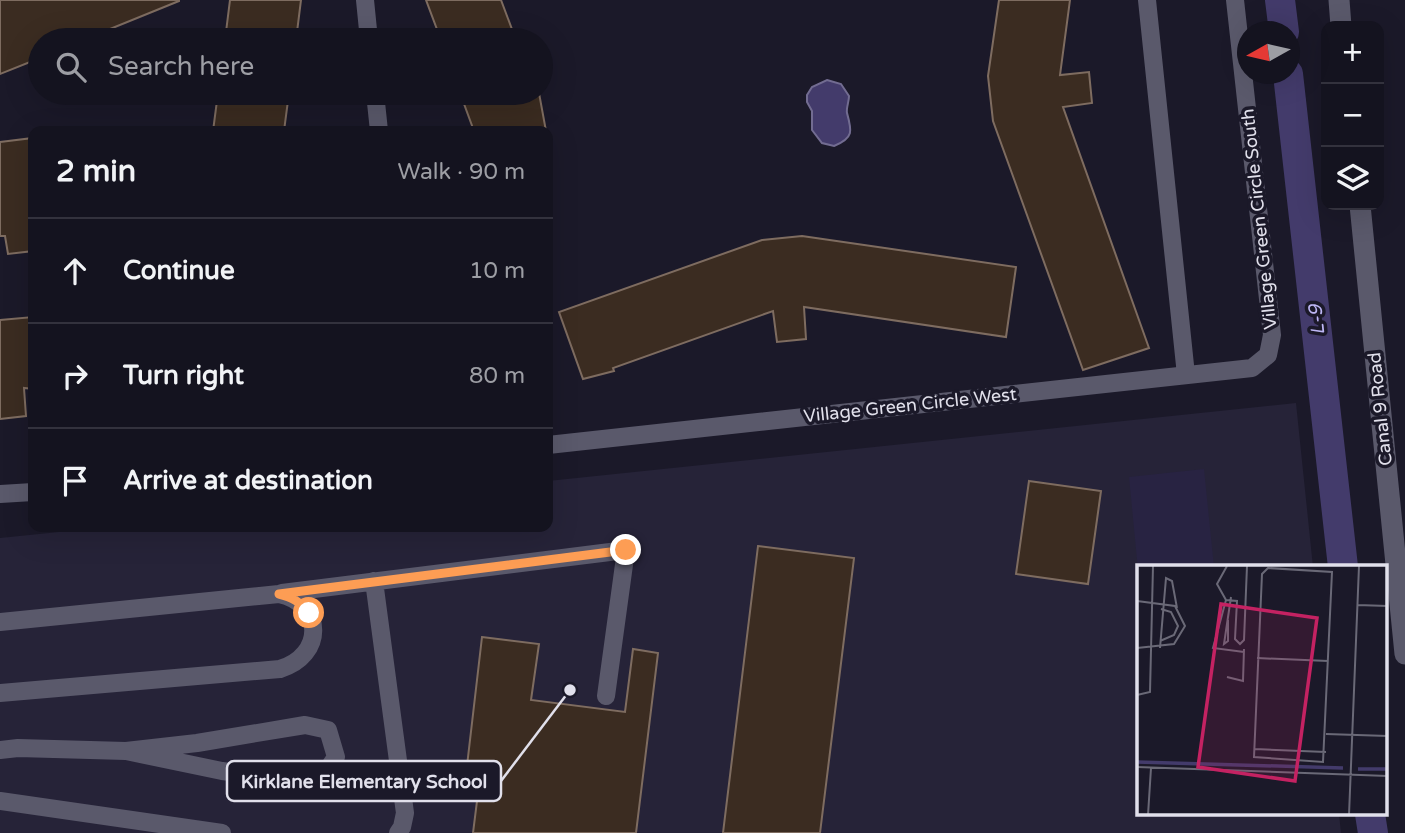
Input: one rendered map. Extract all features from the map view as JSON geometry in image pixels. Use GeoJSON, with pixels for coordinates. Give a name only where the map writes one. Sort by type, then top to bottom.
{"type":"FeatureCollection","features":[{"type":"Feature","properties":{"kind":"street"},"geometry":{"type":"LineString","coordinates":[[1339,0],[1341,21]]}},
{"type":"Feature","properties":{"kind":"street","name":"Canal 9 Road"},"geometry":{"type":"LineString","coordinates":[[1361,210],[1405,654]]}},
{"type":"Feature","properties":{"kind":"lane"},"geometry":{"type":"LineString","coordinates":[[365,0],[368,28]]}},
{"type":"Feature","properties":{"kind":"lane"},"geometry":{"type":"LineString","coordinates":[[1147,0],[1186,375]]}},
{"type":"Feature","properties":{"kind":"lane","name":"Village Green Circle South"},"geometry":{"type":"LineString","coordinates":[[1235,0],[1272,335],[1268,355]]}},
{"type":"Feature","properties":{"kind":"lane"},"geometry":{"type":"LineString","coordinates":[[376,105],[378,126]]}},
{"type":"Feature","properties":{"kind":"lane","name":"Village Green Circle West"},"geometry":{"type":"LineString","coordinates":[[553,444],[1252,368],[1268,355]]}},
{"type":"Feature","properties":{"kind":"lane"},"geometry":{"type":"LineString","coordinates":[[0,494],[28,492]]}},
{"type":"Feature","properties":{"kind":"lane"},"geometry":{"type":"LineString","coordinates":[[0,622],[279,594],[626,550],[606,696]]}},
{"type":"Feature","properties":{"kind":"lane"},"geometry":{"type":"LineString","coordinates":[[374,581],[404,798],[405,813],[398,833]]}},
{"type":"Feature","properties":{"kind":"lane"},"geometry":{"type":"LineString","coordinates":[[0,693],[292,666],[302,659],[309,649],[313,625],[309,613],[301,603],[279,594]]}},
{"type":"Feature","properties":{"kind":"lane"},"geometry":{"type":"LineString","coordinates":[[0,750],[18,748],[126,751],[197,743],[305,725],[328,730],[336,757],[322,778],[302,781],[222,771],[126,751]]}},
{"type":"Feature","properties":{"kind":"lane"},"geometry":{"type":"LineString","coordinates":[[0,801],[222,833]]}},
{"type":"Feature","properties":{"kind":"shaded area"},"geometry":{"type":"Polygon","coordinates":[[[827,80],[841,84],[849,96],[847,111],[850,133],[845,140],[834,146],[822,143],[812,130],[812,111],[807,102],[807,95],[812,87],[827,80]]]}},
{"type":"Feature","properties":{"kind":"shaded area"},"geometry":{"type":"Polygon","coordinates":[[[1296,403],[1313,565],[1137,565],[1137,816],[1339,816],[1341,833],[0,833],[0,538],[59,532],[553,532],[553,480],[1296,403]]]}},
{"type":"Feature","properties":{"kind":"shaded area"},"geometry":{"type":"Polygon","coordinates":[[[1204,469],[1214,565],[1138,565],[1129,477],[1204,469]]]}},
{"type":"Feature","properties":{"kind":"building"},"geometry":{"type":"Polygon","coordinates":[[[0,0],[179,0],[113,28],[28,28],[28,63],[0,74],[0,0]]]}},
{"type":"Feature","properties":{"kind":"building"},"geometry":{"type":"Polygon","coordinates":[[[230,0],[301,0],[298,28],[226,28],[230,0]]]}},
{"type":"Feature","properties":{"kind":"building"},"geometry":{"type":"Polygon","coordinates":[[[426,0],[501,0],[512,28],[436,28],[426,0]]]}},
{"type":"Feature","properties":{"kind":"building"},"geometry":{"type":"Polygon","coordinates":[[[999,0],[1070,0],[1060,75],[1089,72],[1092,103],[1063,107],[1149,348],[1083,370],[993,121],[988,76],[999,0]]]}},
{"type":"Feature","properties":{"kind":"building"},"geometry":{"type":"Polygon","coordinates":[[[216,105],[287,105],[285,126],[214,126],[216,105]]]}},
{"type":"Feature","properties":{"kind":"building"},"geometry":{"type":"Polygon","coordinates":[[[464,105],[541,105],[545,126],[472,126],[464,105]]]}},
{"type":"Feature","properties":{"kind":"building"},"geometry":{"type":"Polygon","coordinates":[[[28,139],[28,252],[8,254],[5,236],[0,236],[0,142],[28,139]]]}},
{"type":"Feature","properties":{"kind":"building"},"geometry":{"type":"Polygon","coordinates":[[[802,236],[1016,267],[1006,337],[804,307],[806,339],[777,342],[773,311],[613,368],[614,371],[583,379],[559,312],[762,240],[802,236]]]}},
{"type":"Feature","properties":{"kind":"building"},"geometry":{"type":"Polygon","coordinates":[[[28,317],[28,388],[24,388],[26,416],[0,419],[0,320],[28,317]]]}},
{"type":"Feature","properties":{"kind":"building"},"geometry":{"type":"Polygon","coordinates":[[[1029,481],[1101,491],[1088,584],[1016,574],[1029,481]]]}},
{"type":"Feature","properties":{"kind":"building"},"geometry":{"type":"Polygon","coordinates":[[[758,546],[854,558],[820,833],[723,833],[758,546]]]}},
{"type":"Feature","properties":{"kind":"building"},"geometry":{"type":"Polygon","coordinates":[[[482,637],[539,644],[531,700],[625,712],[633,649],[658,653],[636,833],[473,833],[479,785],[465,783],[482,637]]]}},
{"type":"Feature","properties":{"kind":"waterway","name":"L-9"},"geometry":{"type":"LineString","coordinates":[[1280,0],[1283,21]]}},
{"type":"Feature","properties":{"kind":"waterway","name":"L-9"},"geometry":{"type":"LineString","coordinates":[[1289,84],[1343,565]]}},
{"type":"Feature","properties":{"kind":"waterway","name":"L-9"},"geometry":{"type":"LineString","coordinates":[[1370,816],[1373,833]]}},
{"type":"Feature","properties":{"kind":"place","name":"Kirklane Elementary School"},"geometry":{"type":"Point","coordinates":[570,690]}},
{"type":"Feature","properties":{"kind":"route"},"geometry":{"type":"LineString","coordinates":[[309,613],[301,603],[279,594],[626,550]]}}]}
